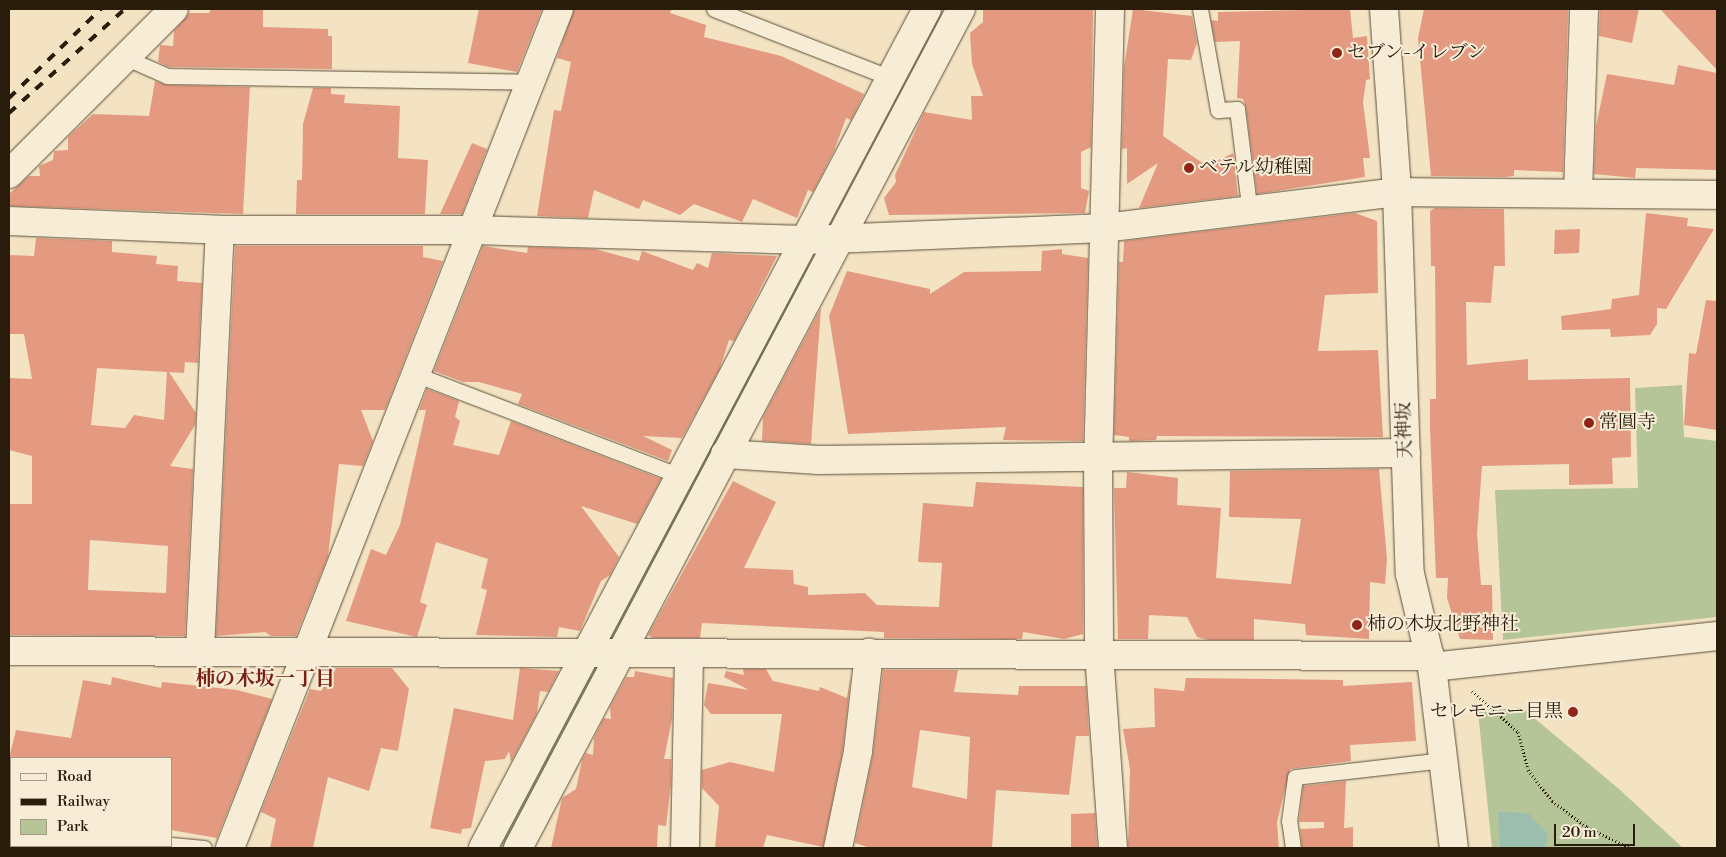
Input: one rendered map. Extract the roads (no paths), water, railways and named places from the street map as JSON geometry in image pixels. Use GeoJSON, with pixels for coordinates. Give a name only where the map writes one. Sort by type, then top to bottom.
{"type":"FeatureCollection","features":[{"type":"Feature","properties":{"kind":"street"},"geometry":{"type":"LineString","coordinates":[[9,174],[174,9]]}},
{"type":"Feature","properties":{"kind":"street"},"geometry":{"type":"LineString","coordinates":[[230,848],[306,652],[417,376],[559,9]]}},
{"type":"Feature","properties":{"kind":"street"},"geometry":{"type":"LineString","coordinates":[[483,848],[927,9]]}},
{"type":"Feature","properties":{"kind":"street"},"geometry":{"type":"LineString","coordinates":[[518,848],[961,9]]}},
{"type":"Feature","properties":{"kind":"street"},"geometry":{"type":"LineString","coordinates":[[1110,9],[1098,455],[1099,652],[1113,848]]}},
{"type":"Feature","properties":{"kind":"street","name":"天神坂"},"geometry":{"type":"LineString","coordinates":[[1384,9],[1397,192],[1412,590],[1431,661],[1445,760],[1454,848]]}},
{"type":"Feature","properties":{"kind":"street"},"geometry":{"type":"LineString","coordinates":[[1578,192],[1584,9]]}},
{"type":"Feature","properties":{"kind":"street"},"geometry":{"type":"LineString","coordinates":[[9,221],[220,230],[472,230],[806,240],[1105,228],[1250,212],[1397,192],[1578,192],[1717,195]]}},
{"type":"Feature","properties":{"kind":"street"},"geometry":{"type":"LineString","coordinates":[[200,651],[220,230]]}},
{"type":"Feature","properties":{"kind":"street"},"geometry":{"type":"LineString","coordinates":[[725,454],[819,460],[1406,452]]}},
{"type":"Feature","properties":{"kind":"street"},"geometry":{"type":"LineString","coordinates":[[9,651],[620,655],[1099,652],[1431,661],[1717,636]]}},
{"type":"Feature","properties":{"kind":"street"},"geometry":{"type":"LineString","coordinates":[[838,848],[858,750],[869,653]]}},
{"type":"Feature","properties":{"kind":"street"},"geometry":{"type":"LineString","coordinates":[[685,848],[689,655]]}},
{"type":"Feature","properties":{"kind":"lane"},"geometry":{"type":"LineString","coordinates":[[714,9],[891,78]]}},
{"type":"Feature","properties":{"kind":"lane"},"geometry":{"type":"LineString","coordinates":[[1200,9],[1218,110],[1237,110],[1250,212]]}},
{"type":"Feature","properties":{"kind":"lane"},"geometry":{"type":"LineString","coordinates":[[124,57],[167,76],[531,82]]}},
{"type":"Feature","properties":{"kind":"lane"},"geometry":{"type":"LineString","coordinates":[[417,376],[680,476]]}},
{"type":"Feature","properties":{"kind":"lane"},"geometry":{"type":"LineString","coordinates":[[1293,848],[1289,821],[1294,777],[1445,760]]}},
{"type":"Feature","properties":{"kind":"lane"},"geometry":{"type":"LineString","coordinates":[[172,845],[204,848]]}},
{"type":"Feature","properties":{"kind":"railway"},"geometry":{"type":"LineString","coordinates":[[9,98],[101,9]]}},
{"type":"Feature","properties":{"kind":"railway"},"geometry":{"type":"LineString","coordinates":[[9,113],[125,9]]}},
{"type":"Feature","properties":{"kind":"place","name":"セブン-イレブン"},"geometry":{"type":"Point","coordinates":[1337,53]}},
{"type":"Feature","properties":{"kind":"place","name":"ベテル幼稚園"},"geometry":{"type":"Point","coordinates":[1189,168]}},
{"type":"Feature","properties":{"kind":"place","name":"常圓寺"},"geometry":{"type":"Point","coordinates":[1589,423]}},
{"type":"Feature","properties":{"kind":"place","name":"柿の木坂北野神社"},"geometry":{"type":"Point","coordinates":[1357,625]}},
{"type":"Feature","properties":{"kind":"place","name":"セレモニー目黒"},"geometry":{"type":"Point","coordinates":[1573,712]}},
{"type":"Feature","properties":{"kind":"district","name":"柿の木坂一丁目"},"geometry":{"type":"Point","coordinates":[265,679]}}]}
